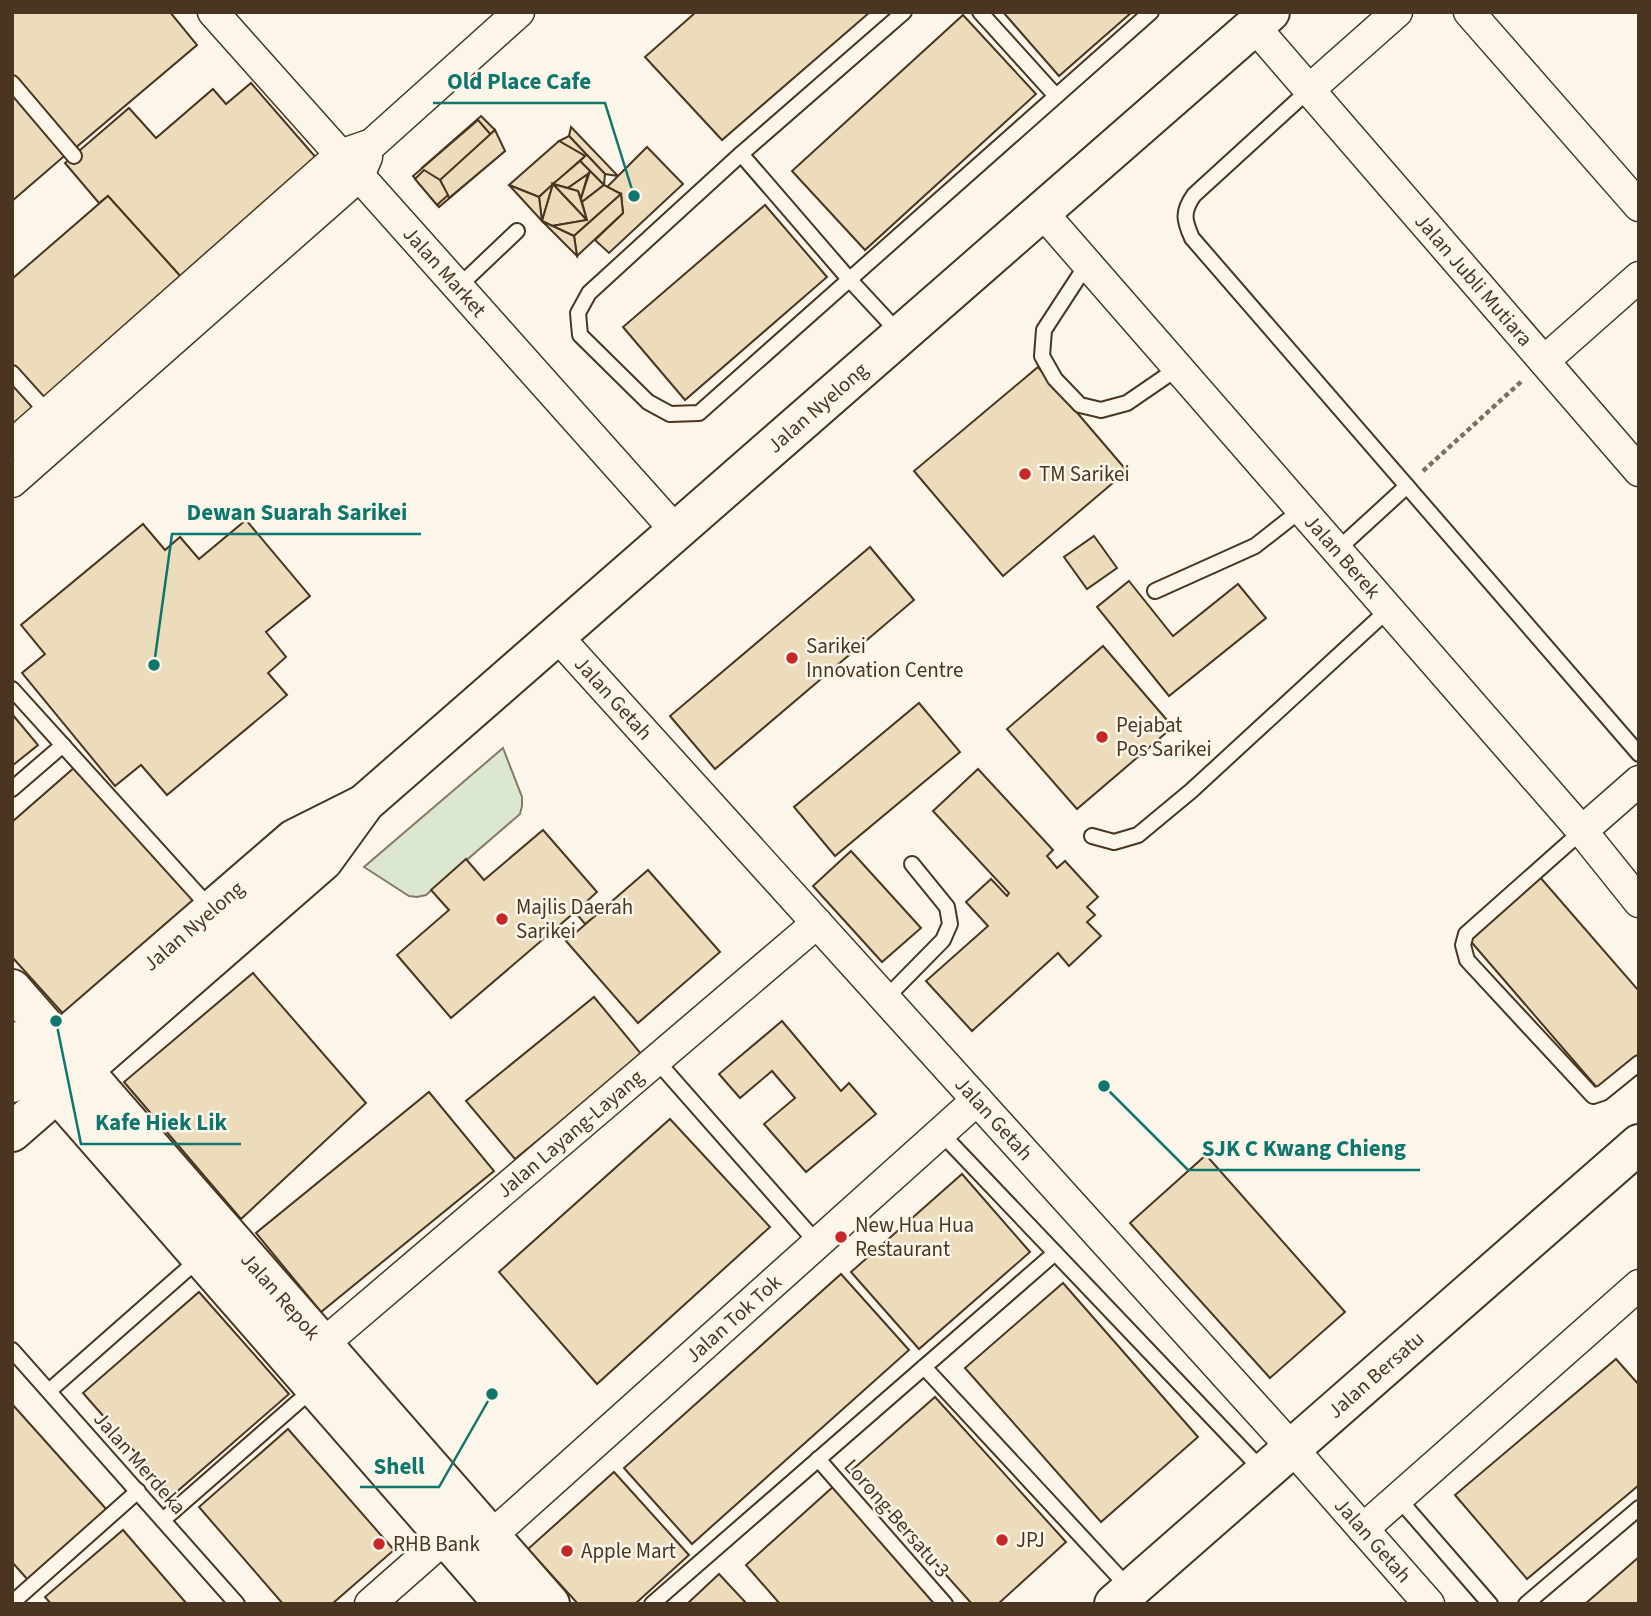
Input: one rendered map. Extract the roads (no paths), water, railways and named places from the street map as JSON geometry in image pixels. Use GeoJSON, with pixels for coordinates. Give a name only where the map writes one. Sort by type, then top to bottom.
{"type":"FeatureCollection","features":[{"type":"Feature","properties":{"kind":"main road","name":"Jalan Nyelong"},"geometry":{"type":"LineString","coordinates":[[43,1065],[323,861],[365,803],[1262,19]]}},
{"type":"Feature","properties":{"kind":"main road","name":"Jalan Nyelong"},"geometry":{"type":"LineString","coordinates":[[43,1065],[212,910],[294,839],[365,803]]}},
{"type":"Feature","properties":{"kind":"main road","name":"Jalan Repok"},"geometry":{"type":"LineString","coordinates":[[12,989],[43,1065],[201,1257],[504,1604]]}},
{"type":"Feature","properties":{"kind":"main road","name":"Jalan Repok"},"geometry":{"type":"LineString","coordinates":[[43,1065],[322,1345],[550,1604]]}},
{"type":"Feature","properties":{"kind":"main road"},"geometry":{"type":"LineString","coordinates":[[12,1132],[43,1065]]}},
{"type":"Feature","properties":{"kind":"main road","name":"Jalan Bersatu"},"geometry":{"type":"LineString","coordinates":[[1122,1597],[1639,1144]]}},
{"type":"Feature","properties":{"kind":"street","name":"Jalan Market"},"geometry":{"type":"LineString","coordinates":[[213,12],[676,531]]}},
{"type":"Feature","properties":{"kind":"street"},"geometry":{"type":"LineString","coordinates":[[12,482],[372,144],[519,12]]}},
{"type":"Feature","properties":{"kind":"street"},"geometry":{"type":"LineString","coordinates":[[1310,89],[1397,12]]}},
{"type":"Feature","properties":{"kind":"street"},"geometry":{"type":"LineString","coordinates":[[1469,12],[1639,206]]}},
{"type":"Feature","properties":{"kind":"street","name":"Jalan Jubli Mutiara"},"geometry":{"type":"LineString","coordinates":[[1262,19],[1310,89],[1639,471]]}},
{"type":"Feature","properties":{"kind":"street"},"geometry":{"type":"LineString","coordinates":[[12,445],[184,285],[350,166]]}},
{"type":"Feature","properties":{"kind":"street","name":"Jalan Berek"},"geometry":{"type":"LineString","coordinates":[[1042,212],[1582,831],[1639,902]]}},
{"type":"Feature","properties":{"kind":"street"},"geometry":{"type":"LineString","coordinates":[[1544,361],[1639,277]]}},
{"type":"Feature","properties":{"kind":"street","name":"Jalan Getah"},"geometry":{"type":"LineString","coordinates":[[557,636],[977,1100],[1278,1460],[1363,1529],[1429,1604]]}},
{"type":"Feature","properties":{"kind":"street"},"geometry":{"type":"LineString","coordinates":[[1582,831],[1639,781]]}},
{"type":"Feature","properties":{"kind":"street","name":"Jalan Layang-Layang"},"geometry":{"type":"LineString","coordinates":[[322,1345],[817,923]]}},
{"type":"Feature","properties":{"kind":"street","name":"Jalan Tok Tok"},"geometry":{"type":"LineString","coordinates":[[490,1537],[977,1100]]}},
{"type":"Feature","properties":{"kind":"street"},"geometry":{"type":"LineString","coordinates":[[1363,1529],[1639,1285]]}},
{"type":"Feature","properties":{"kind":"street"},"geometry":{"type":"LineString","coordinates":[[370,1604],[446,1537]]}},
{"type":"Feature","properties":{"kind":"lane"},"geometry":{"type":"LineString","coordinates":[[904,12],[740,154],[589,293],[578,313],[580,335],[648,402],[670,414],[699,412],[1151,12]]}},
{"type":"Feature","properties":{"kind":"lane"},"geometry":{"type":"LineString","coordinates":[[980,12],[1056,96]]}},
{"type":"Feature","properties":{"kind":"lane"},"geometry":{"type":"LineString","coordinates":[[12,83],[74,156]]}},
{"type":"Feature","properties":{"kind":"lane"},"geometry":{"type":"LineString","coordinates":[[1310,89],[1194,195],[1187,204],[1184,215],[1186,227],[1192,238],[1639,754]]}},
{"type":"Feature","properties":{"kind":"lane"},"geometry":{"type":"LineString","coordinates":[[740,154],[901,335]]}},
{"type":"Feature","properties":{"kind":"lane"},"geometry":{"type":"LineString","coordinates":[[458,287],[517,231]]}},
{"type":"Feature","properties":{"kind":"lane"},"geometry":{"type":"LineString","coordinates":[[1087,264],[1044,330],[1042,356],[1055,379],[1080,405],[1101,410],[1128,403],[1178,368]]}},
{"type":"Feature","properties":{"kind":"lane"},"geometry":{"type":"LineString","coordinates":[[12,373],[48,413]]}},
{"type":"Feature","properties":{"kind":"lane"},"geometry":{"type":"LineString","coordinates":[[1337,550],[1406,486]]}},
{"type":"Feature","properties":{"kind":"lane"},"geometry":{"type":"LineString","coordinates":[[1155,591],[1255,546],[1301,510]]}},
{"type":"Feature","properties":{"kind":"lane"},"geometry":{"type":"LineString","coordinates":[[1092,836],[1114,842],[1138,835],[1191,791],[1389,609]]}},
{"type":"Feature","properties":{"kind":"lane"},"geometry":{"type":"LineString","coordinates":[[12,689],[212,910]]}},
{"type":"Feature","properties":{"kind":"lane"},"geometry":{"type":"LineString","coordinates":[[12,789],[63,745]]}},
{"type":"Feature","properties":{"kind":"lane"},"geometry":{"type":"LineString","coordinates":[[1582,831],[1466,934],[1463,945],[1467,960],[1593,1096],[1602,1093],[1639,1063]]}},
{"type":"Feature","properties":{"kind":"lane"},"geometry":{"type":"LineString","coordinates":[[885,999],[943,940],[950,924],[947,907],[912,864]]}},
{"type":"Feature","properties":{"kind":"lane"},"geometry":{"type":"LineString","coordinates":[[656,1060],[818,1244]]}},
{"type":"Feature","properties":{"kind":"lane"},"geometry":{"type":"LineString","coordinates":[[941,1133],[1055,1253],[1278,1460]]}},
{"type":"Feature","properties":{"kind":"lane"},"geometry":{"type":"LineString","coordinates":[[652,1604],[1055,1253]]}},
{"type":"Feature","properties":{"kind":"lane"},"geometry":{"type":"LineString","coordinates":[[49,1391],[201,1257]]}},
{"type":"Feature","properties":{"kind":"lane","name":"Jalan Merdeka"},"geometry":{"type":"LineString","coordinates":[[12,1350],[237,1604]]}},
{"type":"Feature","properties":{"kind":"lane"},"geometry":{"type":"LineString","coordinates":[[924,1367],[1122,1597]]}},
{"type":"Feature","properties":{"kind":"lane"},"geometry":{"type":"LineString","coordinates":[[163,1520],[315,1387]]}},
{"type":"Feature","properties":{"kind":"lane","name":"Lorong Bersatu 3"},"geometry":{"type":"LineString","coordinates":[[818,1459],[945,1604]]}},
{"type":"Feature","properties":{"kind":"lane"},"geometry":{"type":"LineString","coordinates":[[12,1603],[138,1491]]}},
{"type":"Feature","properties":{"kind":"lane"},"geometry":{"type":"LineString","coordinates":[[1398,1498],[1490,1604]]}},
{"type":"Feature","properties":{"kind":"lane"},"geometry":{"type":"LineString","coordinates":[[1526,1604],[1639,1508]]}},
{"type":"Feature","properties":{"kind":"place","name":"Old Place Cafe"},"geometry":{"type":"Point","coordinates":[634,196]}},
{"type":"Feature","properties":{"kind":"place","name":"TM Sarikei"},"geometry":{"type":"Point","coordinates":[1025,474]}},
{"type":"Feature","properties":{"kind":"place","name":"Sarikei Innovation Centre"},"geometry":{"type":"Point","coordinates":[792,658]}},
{"type":"Feature","properties":{"kind":"place","name":"Dewan Suarah Sarikei"},"geometry":{"type":"Point","coordinates":[154,665]}},
{"type":"Feature","properties":{"kind":"place","name":"Pejabat Pos Sarikei"},"geometry":{"type":"Point","coordinates":[1102,737]}},
{"type":"Feature","properties":{"kind":"place","name":"Majlis Daerah Sarikei"},"geometry":{"type":"Point","coordinates":[502,919]}},
{"type":"Feature","properties":{"kind":"place","name":"Kafe Hiek Lik"},"geometry":{"type":"Point","coordinates":[56,1021]}},
{"type":"Feature","properties":{"kind":"place","name":"SJK C Kwang Chieng"},"geometry":{"type":"Point","coordinates":[1104,1086]}},
{"type":"Feature","properties":{"kind":"place","name":"New Hua Hua Restaurant"},"geometry":{"type":"Point","coordinates":[841,1237]}},
{"type":"Feature","properties":{"kind":"place","name":"Shell"},"geometry":{"type":"Point","coordinates":[492,1394]}},
{"type":"Feature","properties":{"kind":"place","name":"JPJ"},"geometry":{"type":"Point","coordinates":[1002,1540]}},
{"type":"Feature","properties":{"kind":"place","name":"RHB Bank"},"geometry":{"type":"Point","coordinates":[379,1544]}},
{"type":"Feature","properties":{"kind":"place","name":"Apple Mart"},"geometry":{"type":"Point","coordinates":[567,1551]}}]}
